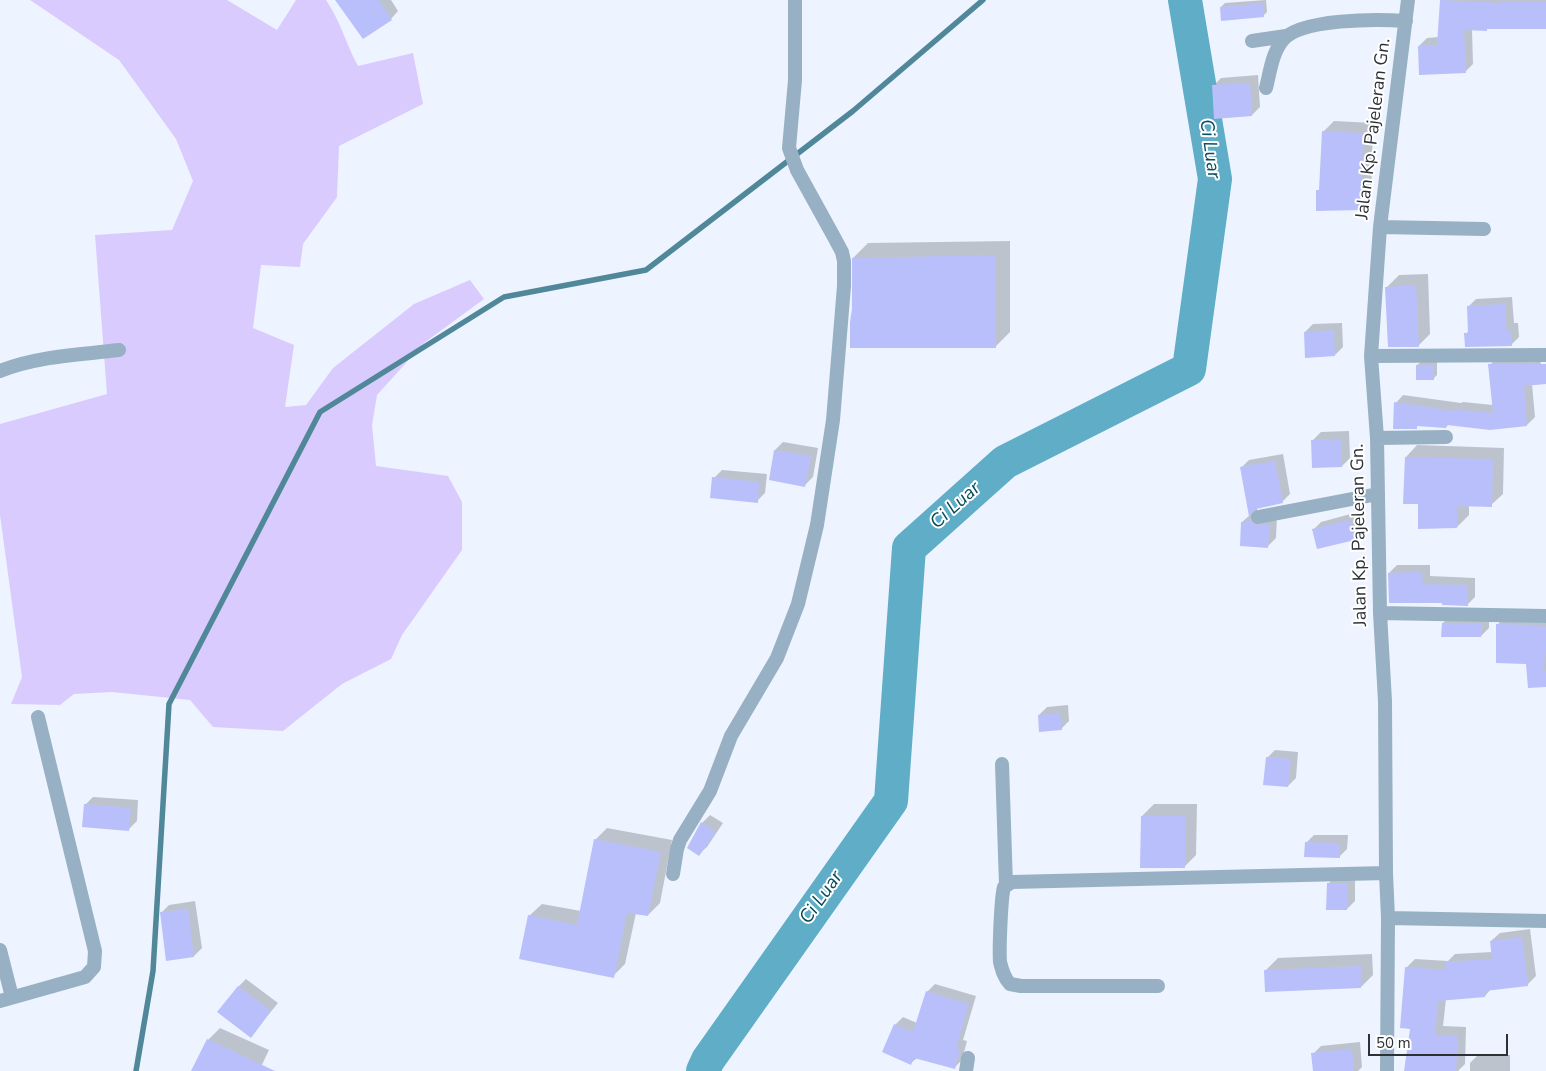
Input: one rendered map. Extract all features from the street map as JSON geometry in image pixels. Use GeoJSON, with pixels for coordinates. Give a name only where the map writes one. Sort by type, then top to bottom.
{"type":"FeatureCollection","features":[{"type":"Feature","properties":{"kind":"street"},"geometry":{"type":"LineString","coordinates":[[673,874],[680,840],[710,791],[731,736],[776,658],[798,604],[817,525],[833,420],[844,286],[844,261],[842,252],[797,170],[788,148],[795,80],[795,0]]}},
{"type":"Feature","properties":{"kind":"street","name":"Jalan Kp. Pajeleran Gn."},"geometry":{"type":"LineString","coordinates":[[1387,1071],[1388,918],[1385,701],[1380,613],[1377,438],[1371,356],[1380,228],[1408,0]]}},
{"type":"Feature","properties":{"kind":"street"},"geometry":{"type":"LineString","coordinates":[[1252,41],[1286,36],[1325,24],[1378,20],[1406,21]]}},
{"type":"Feature","properties":{"kind":"street"},"geometry":{"type":"LineString","coordinates":[[1266,88],[1275,54],[1286,36]]}},
{"type":"Feature","properties":{"kind":"street"},"geometry":{"type":"LineString","coordinates":[[1380,228],[1484,229]]}},
{"type":"Feature","properties":{"kind":"street"},"geometry":{"type":"LineString","coordinates":[[0,371],[36,361],[119,350]]}},
{"type":"Feature","properties":{"kind":"street"},"geometry":{"type":"LineString","coordinates":[[1371,356],[1546,355]]}},
{"type":"Feature","properties":{"kind":"street"},"geometry":{"type":"LineString","coordinates":[[1377,438],[1446,437]]}},
{"type":"Feature","properties":{"kind":"street"},"geometry":{"type":"LineString","coordinates":[[1258,517],[1378,494]]}},
{"type":"Feature","properties":{"kind":"street"},"geometry":{"type":"LineString","coordinates":[[1380,613],[1546,616]]}},
{"type":"Feature","properties":{"kind":"street"},"geometry":{"type":"LineString","coordinates":[[0,950],[6,999],[86,977],[94,967],[95,951],[38,717]]}},
{"type":"Feature","properties":{"kind":"street"},"geometry":{"type":"LineString","coordinates":[[1002,764],[1006,885],[1003,890],[1002,900],[1000,957],[1004,976],[1010,984],[1021,986],[1158,986]]}},
{"type":"Feature","properties":{"kind":"street"},"geometry":{"type":"LineString","coordinates":[[1006,885],[1012,882],[1386,874]]}},
{"type":"Feature","properties":{"kind":"street"},"geometry":{"type":"LineString","coordinates":[[1388,918],[1546,921]]}},
{"type":"Feature","properties":{"kind":"shaded area"},"geometry":{"type":"Polygon","coordinates":[[[30,0],[227,0],[277,30],[296,0],[326,0],[358,66],[413,53],[423,104],[339,146],[337,197],[303,244],[300,267],[261,265],[253,328],[294,345],[285,407],[306,405],[333,368],[414,304],[470,280],[484,299],[424,343],[377,395],[372,425],[376,466],[448,476],[462,502],[462,550],[402,635],[391,659],[342,684],[283,731],[213,727],[190,700],[112,692],[74,694],[60,705],[11,704],[22,677],[0,515],[0,424],[107,394],[95,235],[172,230],[193,181],[176,139],[119,60],[30,0]]]}},
{"type":"Feature","properties":{"kind":"building"},"geometry":{"type":"Polygon","coordinates":[[[335,0],[379,0],[392,20],[363,39],[335,0]]]}},
{"type":"Feature","properties":{"kind":"building"},"geometry":{"type":"Polygon","coordinates":[[[1440,0],[1500,3],[1500,1],[1546,1],[1546,29],[1464,30],[1466,73],[1419,75],[1418,46],[1437,45],[1440,0]]]}},
{"type":"Feature","properties":{"kind":"building"},"geometry":{"type":"Polygon","coordinates":[[[1263,3],[1264,17],[1221,21],[1220,7],[1263,3]]]}},
{"type":"Feature","properties":{"kind":"building"},"geometry":{"type":"Polygon","coordinates":[[[1250,83],[1252,116],[1214,119],[1212,85],[1250,83]]]}},
{"type":"Feature","properties":{"kind":"building"},"geometry":{"type":"Polygon","coordinates":[[[1322,131],[1363,133],[1361,210],[1316,211],[1316,190],[1319,190],[1322,131]]]}},
{"type":"Feature","properties":{"kind":"building"},"geometry":{"type":"Polygon","coordinates":[[[996,255],[996,348],[850,348],[852,258],[996,255]]]}},
{"type":"Feature","properties":{"kind":"building"},"geometry":{"type":"Polygon","coordinates":[[[1416,285],[1419,347],[1388,347],[1385,287],[1416,285]]]}},
{"type":"Feature","properties":{"kind":"building"},"geometry":{"type":"Polygon","coordinates":[[[1505,304],[1506,330],[1510,330],[1512,346],[1465,347],[1464,333],[1468,333],[1467,306],[1505,304]]]}},
{"type":"Feature","properties":{"kind":"building"},"geometry":{"type":"Polygon","coordinates":[[[1334,330],[1335,356],[1305,358],[1304,332],[1334,330]]]}},
{"type":"Feature","properties":{"kind":"building"},"geometry":{"type":"Polygon","coordinates":[[[1488,364],[1546,364],[1546,384],[1524,386],[1527,426],[1490,430],[1447,425],[1446,428],[1417,426],[1417,429],[1393,429],[1394,402],[1454,411],[1454,409],[1493,413],[1488,364]]]}},
{"type":"Feature","properties":{"kind":"building"},"geometry":{"type":"Polygon","coordinates":[[[1416,365],[1434,365],[1434,380],[1416,380],[1416,365]]]}},
{"type":"Feature","properties":{"kind":"building"},"geometry":{"type":"Polygon","coordinates":[[[1342,439],[1342,467],[1312,468],[1311,440],[1342,439]]]}},
{"type":"Feature","properties":{"kind":"building"},"geometry":{"type":"Polygon","coordinates":[[[774,450],[811,456],[805,487],[769,480],[774,450]]]}},
{"type":"Feature","properties":{"kind":"building"},"geometry":{"type":"Polygon","coordinates":[[[1405,457],[1493,459],[1492,507],[1457,506],[1457,528],[1418,529],[1418,504],[1403,504],[1405,457]]]}},
{"type":"Feature","properties":{"kind":"building"},"geometry":{"type":"Polygon","coordinates":[[[1275,461],[1283,503],[1256,509],[1250,515],[1250,519],[1255,525],[1270,524],[1268,548],[1240,546],[1241,522],[1250,522],[1240,467],[1275,461]]]}},
{"type":"Feature","properties":{"kind":"building"},"geometry":{"type":"Polygon","coordinates":[[[712,477],[759,482],[758,503],[710,498],[712,477]]]}},
{"type":"Feature","properties":{"kind":"building"},"geometry":{"type":"Polygon","coordinates":[[[1350,520],[1355,540],[1317,549],[1312,529],[1350,520]]]}},
{"type":"Feature","properties":{"kind":"building"},"geometry":{"type":"Polygon","coordinates":[[[1422,572],[1423,584],[1468,585],[1468,606],[1442,605],[1442,603],[1389,603],[1388,573],[1422,572]]]}},
{"type":"Feature","properties":{"kind":"building"},"geometry":{"type":"Polygon","coordinates":[[[1442,623],[1482,624],[1481,637],[1441,637],[1442,623]]]}},
{"type":"Feature","properties":{"kind":"building"},"geometry":{"type":"Polygon","coordinates":[[[1496,624],[1546,627],[1543,671],[1546,671],[1546,687],[1528,688],[1526,664],[1496,663],[1496,624]]]}},
{"type":"Feature","properties":{"kind":"building"},"geometry":{"type":"Polygon","coordinates":[[[1060,713],[1062,730],[1039,732],[1038,715],[1060,713]]]}},
{"type":"Feature","properties":{"kind":"building"},"geometry":{"type":"Polygon","coordinates":[[[1266,757],[1291,759],[1288,787],[1263,785],[1266,757]]]}},
{"type":"Feature","properties":{"kind":"building"},"geometry":{"type":"Polygon","coordinates":[[[84,804],[131,808],[129,831],[82,827],[84,804]]]}},
{"type":"Feature","properties":{"kind":"building"},"geometry":{"type":"Polygon","coordinates":[[[1141,816],[1185,816],[1185,868],[1140,868],[1141,816]]]}},
{"type":"Feature","properties":{"kind":"building"},"geometry":{"type":"Polygon","coordinates":[[[701,822],[716,832],[699,856],[687,848],[701,822]]]}},
{"type":"Feature","properties":{"kind":"building"},"geometry":{"type":"Polygon","coordinates":[[[594,839],[661,852],[648,916],[627,913],[614,978],[519,959],[528,915],[577,925],[594,839]]]}},
{"type":"Feature","properties":{"kind":"building"},"geometry":{"type":"Polygon","coordinates":[[[1305,842],[1340,843],[1340,858],[1304,857],[1305,842]]]}},
{"type":"Feature","properties":{"kind":"building"},"geometry":{"type":"Polygon","coordinates":[[[1327,883],[1348,883],[1347,910],[1326,910],[1327,883]]]}},
{"type":"Feature","properties":{"kind":"building"},"geometry":{"type":"Polygon","coordinates":[[[188,909],[194,957],[166,961],[160,912],[188,909]]]}},
{"type":"Feature","properties":{"kind":"building"},"geometry":{"type":"Polygon","coordinates":[[[1522,937],[1528,986],[1485,991],[1485,997],[1438,1001],[1435,1035],[1458,1036],[1456,1071],[1404,1071],[1410,1029],[1400,1028],[1405,967],[1445,970],[1445,962],[1492,959],[1490,941],[1522,937]]]}},
{"type":"Feature","properties":{"kind":"building"},"geometry":{"type":"Polygon","coordinates":[[[1361,966],[1361,988],[1265,992],[1264,970],[1361,966]]]}},
{"type":"Feature","properties":{"kind":"building"},"geometry":{"type":"Polygon","coordinates":[[[238,986],[271,1011],[251,1038],[217,1012],[238,986]]]}},
{"type":"Feature","properties":{"kind":"building"},"geometry":{"type":"Polygon","coordinates":[[[926,991],[969,1004],[956,1048],[960,1049],[955,1069],[914,1058],[911,1065],[882,1052],[894,1024],[913,1032],[926,991]]]}},
{"type":"Feature","properties":{"kind":"building"},"geometry":{"type":"Polygon","coordinates":[[[207,1039],[237,1053],[275,1071],[191,1071],[207,1039]]]}},
{"type":"Feature","properties":{"kind":"building"},"geometry":{"type":"Polygon","coordinates":[[[1352,1049],[1354,1071],[1313,1071],[1311,1053],[1352,1049]]]}},
{"type":"Feature","properties":{"kind":"waterway"},"geometry":{"type":"LineString","coordinates":[[136,1071],[153,971],[169,704],[320,412],[504,297],[646,270],[853,111],[983,0]]}},
{"type":"Feature","properties":{"kind":"waterway","name":"Ci Luar"},"geometry":{"type":"LineString","coordinates":[[703,1071],[708,1060],[891,801],[909,548],[1005,462],[1189,369],[1215,179],[1185,0]]}}]}
